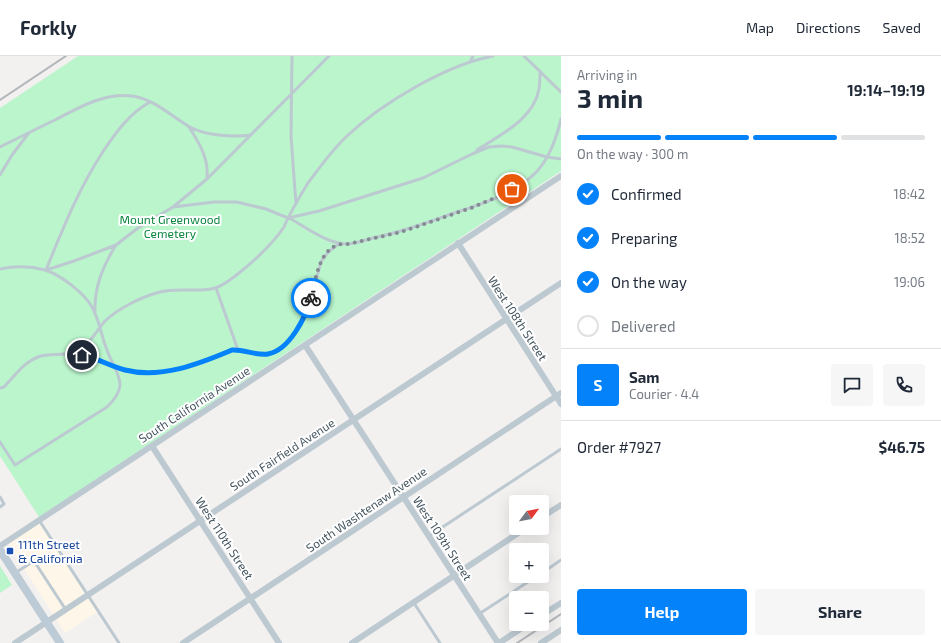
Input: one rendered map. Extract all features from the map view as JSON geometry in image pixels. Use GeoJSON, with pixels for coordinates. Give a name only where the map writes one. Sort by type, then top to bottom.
{"type":"FeatureCollection","features":[{"type":"Feature","properties":{"kind":"main road"},"geometry":{"type":"LineString","coordinates":[[0,550],[60,643]]}},
{"type":"Feature","properties":{"kind":"street","name":"South California Avenue"},"geometry":{"type":"LineString","coordinates":[[0,546],[561,176]]}},
{"type":"Feature","properties":{"kind":"street","name":"West 108th Street"},"geometry":{"type":"LineString","coordinates":[[458,243],[506,319],[559,395],[561,404]]}},
{"type":"Feature","properties":{"kind":"street","name":"South Fairfield Avenue"},"geometry":{"type":"LineString","coordinates":[[15,643],[561,283]]}},
{"type":"Feature","properties":{"kind":"street","name":"West 109th Street"},"geometry":{"type":"LineString","coordinates":[[305,345],[498,643]]}},
{"type":"Feature","properties":{"kind":"street","name":"South Washtenaw Avenue"},"geometry":{"type":"LineString","coordinates":[[183,643],[559,395]]}},
{"type":"Feature","properties":{"kind":"street","name":"West 110th Street"},"geometry":{"type":"LineString","coordinates":[[152,446],[279,643]]}},
{"type":"Feature","properties":{"kind":"street"},"geometry":{"type":"LineString","coordinates":[[549,513],[561,505]]}},
{"type":"Feature","properties":{"kind":"street"},"geometry":{"type":"LineString","coordinates":[[352,643],[516,535]]}},
{"type":"Feature","properties":{"kind":"street"},"geometry":{"type":"LineString","coordinates":[[549,611],[561,603]]}},
{"type":"Feature","properties":{"kind":"street"},"geometry":{"type":"LineString","coordinates":[[541,643],[561,630]]}},
{"type":"Feature","properties":{"kind":"street"},"geometry":{"type":"LineString","coordinates":[[498,643],[517,631]]}},
{"type":"Feature","properties":{"kind":"lane"},"geometry":{"type":"LineString","coordinates":[[292,56],[291,136],[296,204]]}},
{"type":"Feature","properties":{"kind":"lane"},"geometry":{"type":"LineString","coordinates":[[46,270],[87,257],[116,244],[138,228],[173,207],[207,179],[329,56]]}},
{"type":"Feature","properties":{"kind":"lane"},"geometry":{"type":"LineString","coordinates":[[470,62],[474,56]]}},
{"type":"Feature","properties":{"kind":"lane"},"geometry":{"type":"LineString","coordinates":[[0,388],[4,387],[21,368],[31,361],[42,356],[71,353],[80,349],[86,345],[107,320],[124,308],[160,292],[182,289],[216,288],[234,277],[262,254],[285,226],[296,204],[324,162],[343,140],[361,124],[423,83],[470,62],[493,56]]}},
{"type":"Feature","properties":{"kind":"lane"},"geometry":{"type":"LineString","coordinates":[[524,56],[561,92]]}},
{"type":"Feature","properties":{"kind":"lane"},"geometry":{"type":"LineString","coordinates":[[472,154],[518,123],[530,109],[539,90],[540,70]]}},
{"type":"Feature","properties":{"kind":"lane"},"geometry":{"type":"LineString","coordinates":[[0,147],[82,107],[109,97],[121,95],[132,96],[150,102],[189,127],[214,134],[241,136],[251,135]]}},
{"type":"Feature","properties":{"kind":"lane"},"geometry":{"type":"LineString","coordinates":[[46,270],[76,198],[97,160],[119,128],[128,118],[142,106],[150,102]]}},
{"type":"Feature","properties":{"kind":"lane"},"geometry":{"type":"LineString","coordinates":[[173,207],[214,202],[237,202],[266,209],[288,218],[322,237],[348,244],[401,232],[471,208],[504,194],[530,178],[539,169],[547,157],[561,119]]}},
{"type":"Feature","properties":{"kind":"lane"},"geometry":{"type":"LineString","coordinates":[[189,127],[202,148],[206,159],[208,169],[207,179]]}},
{"type":"Feature","properties":{"kind":"lane"},"geometry":{"type":"LineString","coordinates":[[0,175],[29,133]]}},
{"type":"Feature","properties":{"kind":"lane"},"geometry":{"type":"LineString","coordinates":[[288,218],[319,211],[423,178],[489,147],[501,146],[520,149],[547,157],[561,159]]}},
{"type":"Feature","properties":{"kind":"lane"},"geometry":{"type":"LineString","coordinates":[[71,353],[94,358],[124,370],[135,372],[164,372],[179,369],[232,350],[267,354],[275,352],[282,348],[298,328],[304,317],[309,306],[321,262],[329,251],[341,243]]}},
{"type":"Feature","properties":{"kind":"lane"},"geometry":{"type":"LineString","coordinates":[[95,314],[98,283],[106,262],[116,244]]}},
{"type":"Feature","properties":{"kind":"lane"},"geometry":{"type":"LineString","coordinates":[[0,269],[17,267],[46,270],[63,279],[79,291],[92,306],[107,351],[120,381],[120,391],[107,407],[15,466],[0,442]]}},
{"type":"Feature","properties":{"kind":"lane"},"geometry":{"type":"LineString","coordinates":[[216,288],[238,350]]}},
{"type":"Feature","properties":{"kind":"lane"},"geometry":{"type":"LineString","coordinates":[[429,536],[561,449]]}},
{"type":"Feature","properties":{"kind":"lane"},"geometry":{"type":"LineString","coordinates":[[0,497],[4,504],[0,507]]}},
{"type":"Feature","properties":{"kind":"lane"},"geometry":{"type":"LineString","coordinates":[[39,520],[119,643]]}},
{"type":"Feature","properties":{"kind":"lane"},"geometry":{"type":"LineString","coordinates":[[549,568],[561,560]]}},
{"type":"Feature","properties":{"kind":"lane"},"geometry":{"type":"LineString","coordinates":[[15,574],[34,561],[66,610]]}},
{"type":"Feature","properties":{"kind":"lane"},"geometry":{"type":"LineString","coordinates":[[479,614],[526,583]]}},
{"type":"Feature","properties":{"kind":"lane"},"geometry":{"type":"LineString","coordinates":[[414,602],[440,643]]}},
{"type":"Feature","properties":{"kind":"shaded area"},"geometry":{"type":"Polygon","coordinates":[[[39,517],[99,611],[65,633],[5,539],[39,517]]]}},
{"type":"Feature","properties":{"kind":"green space","name":"Mount Greenwood Cemetery"},"geometry":{"type":"Polygon","coordinates":[[[78,56],[561,56],[561,171],[39,517],[0,456],[0,108],[78,56]]]}},
{"type":"Feature","properties":{"kind":"green space"},"geometry":{"type":"Polygon","coordinates":[[[0,566],[12,585],[0,593],[0,566]]]}},
{"type":"Feature","properties":{"kind":"railway"},"geometry":{"type":"LineString","coordinates":[[0,100],[66,56]]}},
{"type":"Feature","properties":{"kind":"railway"},"geometry":{"type":"LineString","coordinates":[[517,643],[561,614]]}},
{"type":"Feature","properties":{"kind":"way so far"},"geometry":{"type":"LineString","coordinates":[[311,298],[324,256],[341,243],[348,244],[401,232],[471,208],[512,189]]}},
{"type":"Feature","properties":{"kind":"place","name":"111th Street & California"},"geometry":{"type":"Point","coordinates":[10,551]}},
{"type":"Feature","properties":{"kind":"route"},"geometry":{"type":"LineString","coordinates":[[82,355],[94,358],[124,370],[135,372],[164,372],[179,369],[232,350],[267,354],[282,348],[298,328],[309,306],[311,298]]}}]}
